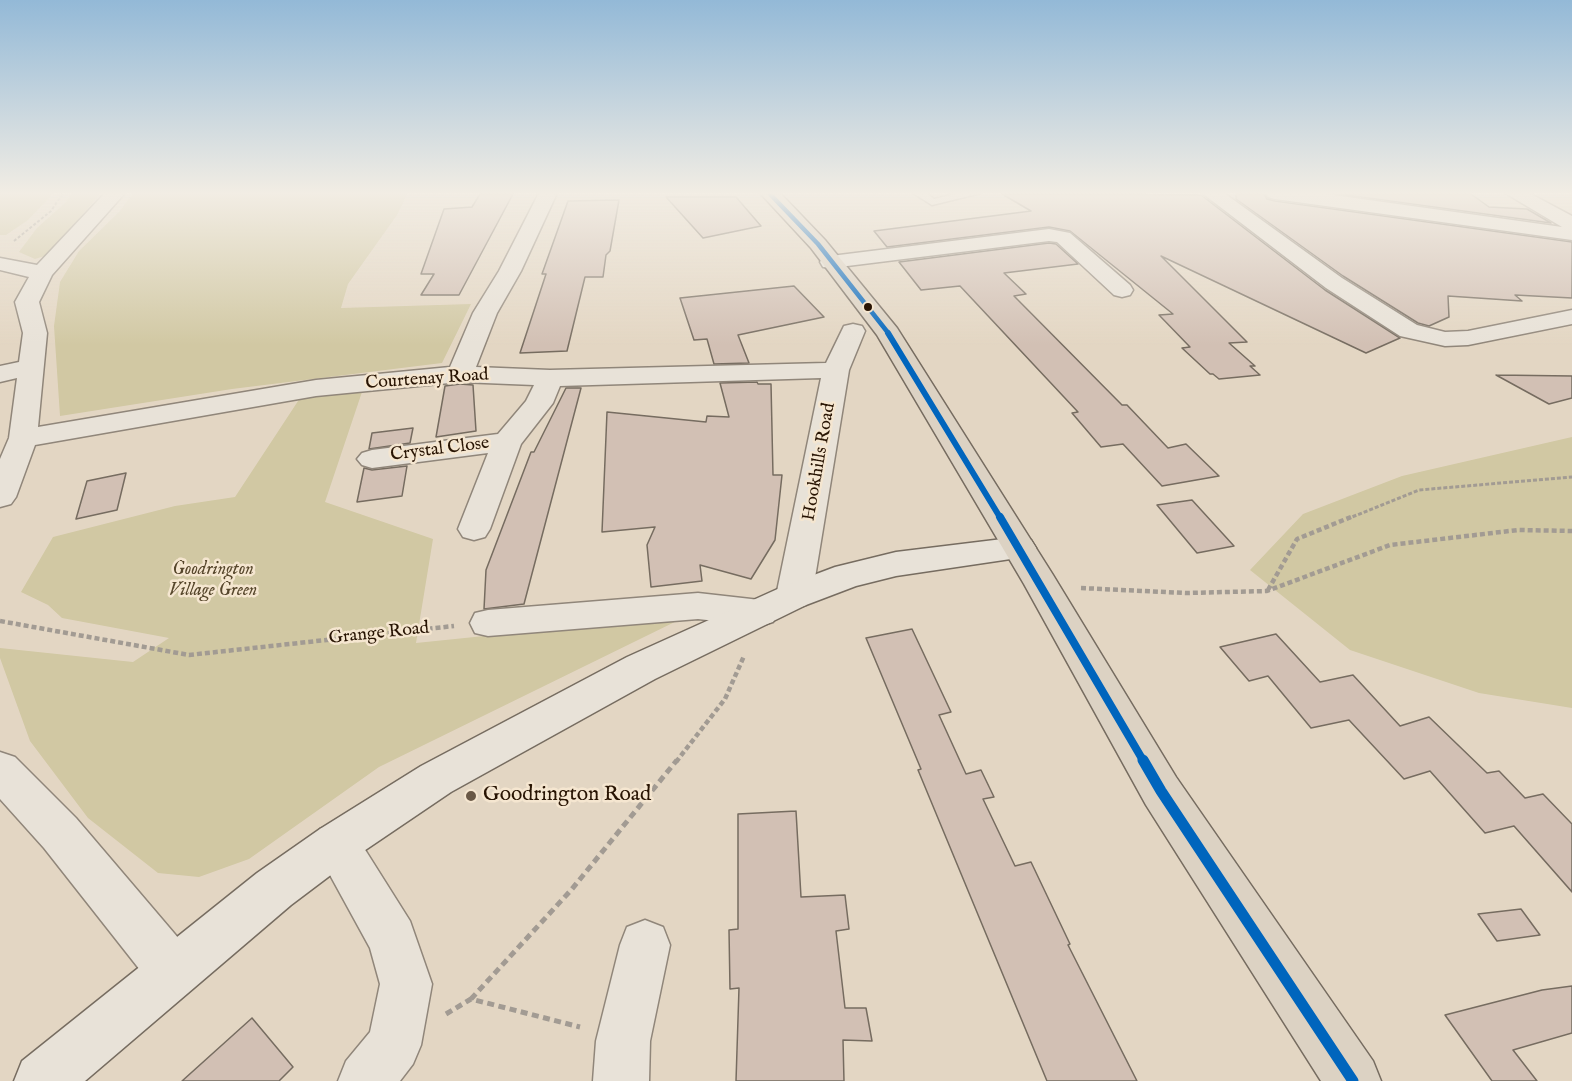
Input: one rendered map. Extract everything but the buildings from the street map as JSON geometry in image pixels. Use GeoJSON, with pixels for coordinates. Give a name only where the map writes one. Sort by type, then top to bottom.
{"type":"FeatureCollection","features":[{"type":"Feature","properties":{"kind":"main road"},"geometry":{"type":"LineString","coordinates":[[817,243],[831,262],[870,332],[1019,548],[1161,791],[1353,1081]]}},
{"type":"Feature","properties":{"kind":"main road"},"geometry":{"type":"LineString","coordinates":[[842,243],[878,299],[870,332]]}},
{"type":"Feature","properties":{"kind":"street"},"geometry":{"type":"LineString","coordinates":[[0,497],[23,438],[35,333],[27,302],[42,273],[70,243]]}},
{"type":"Feature","properties":{"kind":"street"},"geometry":{"type":"LineString","coordinates":[[460,374],[485,313],[524,243]]}},
{"type":"Feature","properties":{"kind":"street"},"geometry":{"type":"LineString","coordinates":[[831,262],[988,243]]}},
{"type":"Feature","properties":{"kind":"street"},"geometry":{"type":"LineString","coordinates":[[1070,243],[1122,290]]}},
{"type":"Feature","properties":{"kind":"street"},"geometry":{"type":"LineString","coordinates":[[1279,243],[1334,283],[1408,331],[1445,339],[1468,339],[1572,317]]}},
{"type":"Feature","properties":{"kind":"street"},"geometry":{"type":"LineString","coordinates":[[5,255],[42,273]]}},
{"type":"Feature","properties":{"kind":"street","name":"Hookhills Road"},"geometry":{"type":"LineString","coordinates":[[760,613],[836,370],[870,332]]}},
{"type":"Feature","properties":{"kind":"street"},"geometry":{"type":"LineString","coordinates":[[0,374],[31,367]]}},
{"type":"Feature","properties":{"kind":"street","name":"Courtenay Road"},"geometry":{"type":"LineString","coordinates":[[23,438],[315,388],[460,374],[550,378],[836,370]]}},
{"type":"Feature","properties":{"kind":"street","name":"Crystal Close"},"geometry":{"type":"LineString","coordinates":[[474,529],[507,442],[539,403],[550,378]]}},
{"type":"Feature","properties":{"kind":"street","name":"Crystal Close"},"geometry":{"type":"LineString","coordinates":[[372,459],[507,442]]}},
{"type":"Feature","properties":{"kind":"street"},"geometry":{"type":"LineString","coordinates":[[42,1081],[274,889],[336,844],[447,773],[641,668],[847,576],[896,564],[1019,548]]}},
{"type":"Feature","properties":{"kind":"street"},"geometry":{"type":"LineString","coordinates":[[488,623],[698,606],[760,613]]}},
{"type":"Feature","properties":{"kind":"street"},"geometry":{"type":"LineString","coordinates":[[0,770],[60,833],[173,971]]}},
{"type":"Feature","properties":{"kind":"street"},"geometry":{"type":"LineString","coordinates":[[336,844],[392,939],[406,984],[380,1063]]}},
{"type":"Feature","properties":{"kind":"street"},"geometry":{"type":"LineString","coordinates":[[622,1061],[645,945]]}},
{"type":"Feature","properties":{"kind":"path"},"geometry":{"type":"LineString","coordinates":[[1267,591],[1297,539],[1419,490],[1572,477]]}},
{"type":"Feature","properties":{"kind":"path"},"geometry":{"type":"LineString","coordinates":[[1041,584],[1186,593],[1267,591],[1390,545],[1518,530],[1572,531]]}},
{"type":"Feature","properties":{"kind":"path"},"geometry":{"type":"LineString","coordinates":[[380,1063],[471,999],[619,834],[725,699],[760,613]]}},
{"type":"Feature","properties":{"kind":"path","name":"Grange Road"},"geometry":{"type":"LineString","coordinates":[[0,621],[189,655],[488,623]]}},
{"type":"Feature","properties":{"kind":"path"},"geometry":{"type":"LineString","coordinates":[[471,999],[551,1018],[622,1061]]}},
{"type":"Feature","properties":{"kind":"green space"},"geometry":{"type":"Polygon","coordinates":[[[25,243],[58,243],[48,255],[35,259],[19,252],[25,243]]]}},
{"type":"Feature","properties":{"kind":"green space"},"geometry":{"type":"Polygon","coordinates":[[[87,243],[377,243],[348,284],[341,308],[471,304],[442,363],[232,389],[60,416],[54,326],[60,282],[79,251],[87,243]]]}},
{"type":"Feature","properties":{"kind":"green space","name":"Goodrington Village Green"},"geometry":{"type":"Polygon","coordinates":[[[363,389],[325,502],[433,539],[416,643],[689,615],[379,767],[249,859],[199,877],[158,873],[88,818],[30,741],[0,658],[0,648],[133,662],[169,638],[62,618],[48,605],[21,592],[53,537],[175,506],[235,497],[302,395],[363,389]]]}},
{"type":"Feature","properties":{"kind":"green space"},"geometry":{"type":"Polygon","coordinates":[[[1572,437],[1572,708],[1479,693],[1350,650],[1250,570],[1303,514],[1402,476],[1572,437]]]}},
{"type":"Feature","properties":{"kind":"transit line"},"geometry":{"type":"LineString","coordinates":[[817,243],[888,333],[1041,584],[1161,791],[1353,1081]]}},
{"type":"Feature","properties":{"kind":"place","name":"Goodrington Road"},"geometry":{"type":"Point","coordinates":[471,796]}}]}
